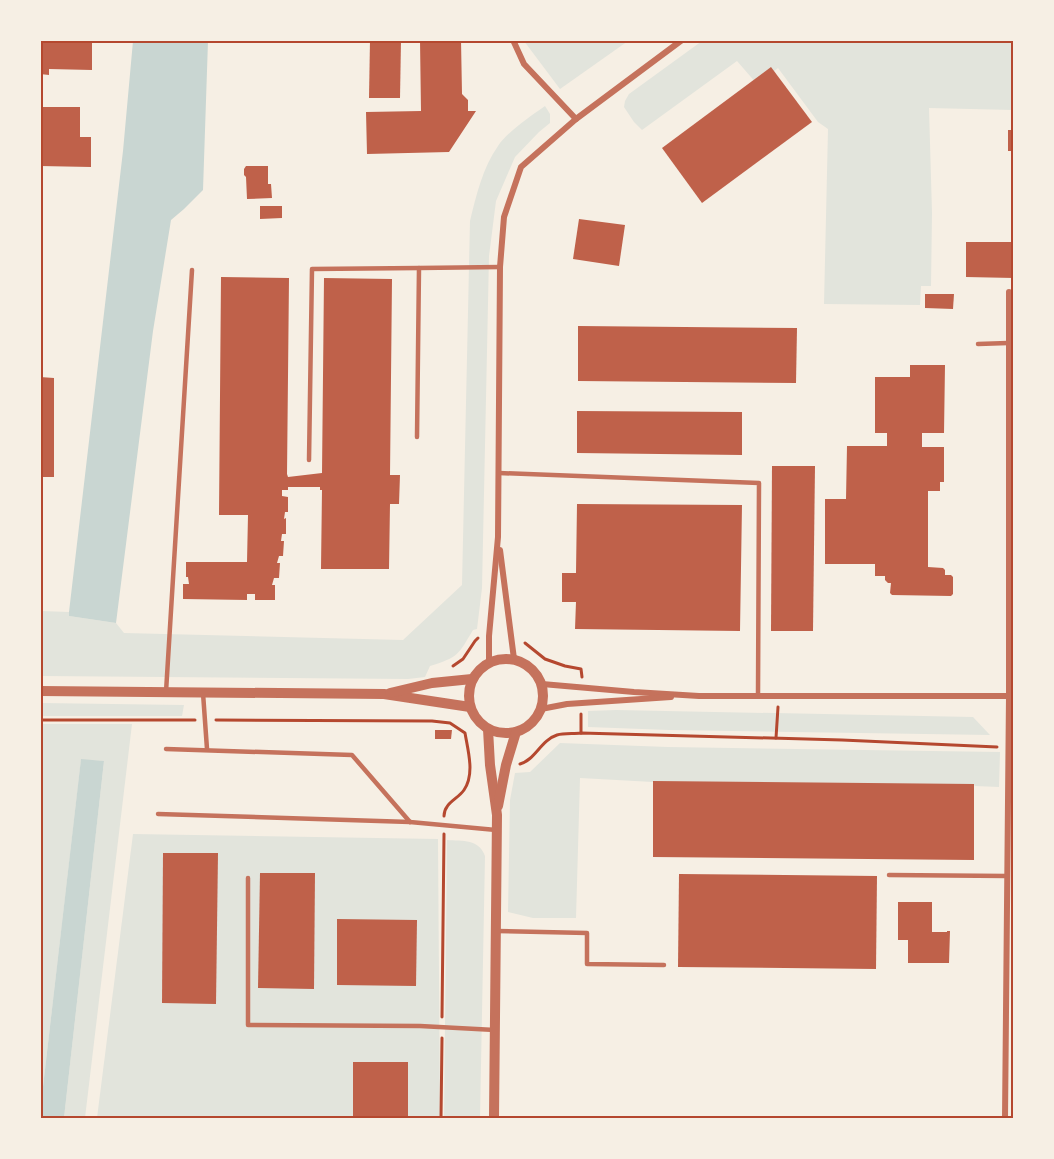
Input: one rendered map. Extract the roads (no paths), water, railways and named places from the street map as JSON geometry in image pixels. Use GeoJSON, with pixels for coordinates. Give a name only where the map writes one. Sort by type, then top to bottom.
{"type":"FeatureCollection","features":[{"type":"Feature","properties":{"kind":"street"},"geometry":{"type":"LineString","coordinates":[[513,40],[524,64],[576,119]]}},
{"type":"Feature","properties":{"kind":"street"},"geometry":{"type":"LineString","coordinates":[[489,662],[489,636],[498,537],[500,267],[504,217],[521,167],[576,119],[682,40]]}},
{"type":"Feature","properties":{"kind":"street"},"geometry":{"type":"LineString","coordinates":[[1005,1119],[1006,969],[1010,947],[1010,897],[1006,876],[1010,839],[1008,747],[1011,696],[1009,292]]}},
{"type":"Feature","properties":{"kind":"street"},"geometry":{"type":"LineString","coordinates":[[498,537],[514,659]]}},
{"type":"Feature","properties":{"kind":"street"},"geometry":{"type":"LineString","coordinates":[[501,658],[514,659],[532,668],[542,684],[544,697],[541,709],[531,724],[516,732],[502,733],[488,729],[477,719],[470,707],[468,693],[472,679],[479,669],[501,658]]}},
{"type":"Feature","properties":{"kind":"street"},"geometry":{"type":"LineString","coordinates":[[384,694],[432,683],[472,679]]}},
{"type":"Feature","properties":{"kind":"street"},"geometry":{"type":"LineString","coordinates":[[542,684],[699,696]]}},
{"type":"Feature","properties":{"kind":"street"},"geometry":{"type":"LineString","coordinates":[[40,691],[384,694],[470,707]]}},
{"type":"Feature","properties":{"kind":"street"},"geometry":{"type":"LineString","coordinates":[[541,709],[567,704],[699,696],[1011,696]]}},
{"type":"Feature","properties":{"kind":"street"},"geometry":{"type":"LineString","coordinates":[[488,729],[496,815],[494,1119]]}},
{"type":"Feature","properties":{"kind":"street"},"geometry":{"type":"LineString","coordinates":[[496,815],[506,765],[516,732]]}},
{"type":"Feature","properties":{"kind":"lane"},"geometry":{"type":"LineString","coordinates":[[309,460],[312,269],[500,267]]}},
{"type":"Feature","properties":{"kind":"lane"},"geometry":{"type":"LineString","coordinates":[[417,437],[419,268]]}},
{"type":"Feature","properties":{"kind":"lane"},"geometry":{"type":"LineString","coordinates":[[166,692],[192,270]]}},
{"type":"Feature","properties":{"kind":"lane"},"geometry":{"type":"LineString","coordinates":[[978,344],[1008,344]]}},
{"type":"Feature","properties":{"kind":"lane"},"geometry":{"type":"LineString","coordinates":[[499,473],[759,483],[758,696]]}},
{"type":"Feature","properties":{"kind":"lane"},"geometry":{"type":"LineString","coordinates":[[203,693],[207,749]]}},
{"type":"Feature","properties":{"kind":"lane"},"geometry":{"type":"LineString","coordinates":[[166,749],[352,755],[410,822]]}},
{"type":"Feature","properties":{"kind":"lane"},"geometry":{"type":"LineString","coordinates":[[158,814],[410,822],[496,830]]}},
{"type":"Feature","properties":{"kind":"lane"},"geometry":{"type":"LineString","coordinates":[[889,875],[1006,876]]}},
{"type":"Feature","properties":{"kind":"lane"},"geometry":{"type":"LineString","coordinates":[[248,878],[248,1025],[495,1030]]}},
{"type":"Feature","properties":{"kind":"lane"},"geometry":{"type":"LineString","coordinates":[[495,931],[587,933],[587,964],[664,965]]}},
{"type":"Feature","properties":{"kind":"lane"},"geometry":{"type":"LineString","coordinates":[[1006,969],[1014,969]]}},
{"type":"Feature","properties":{"kind":"lane"},"geometry":{"type":"LineString","coordinates":[[1005,1058],[1014,1058]]}}]}
